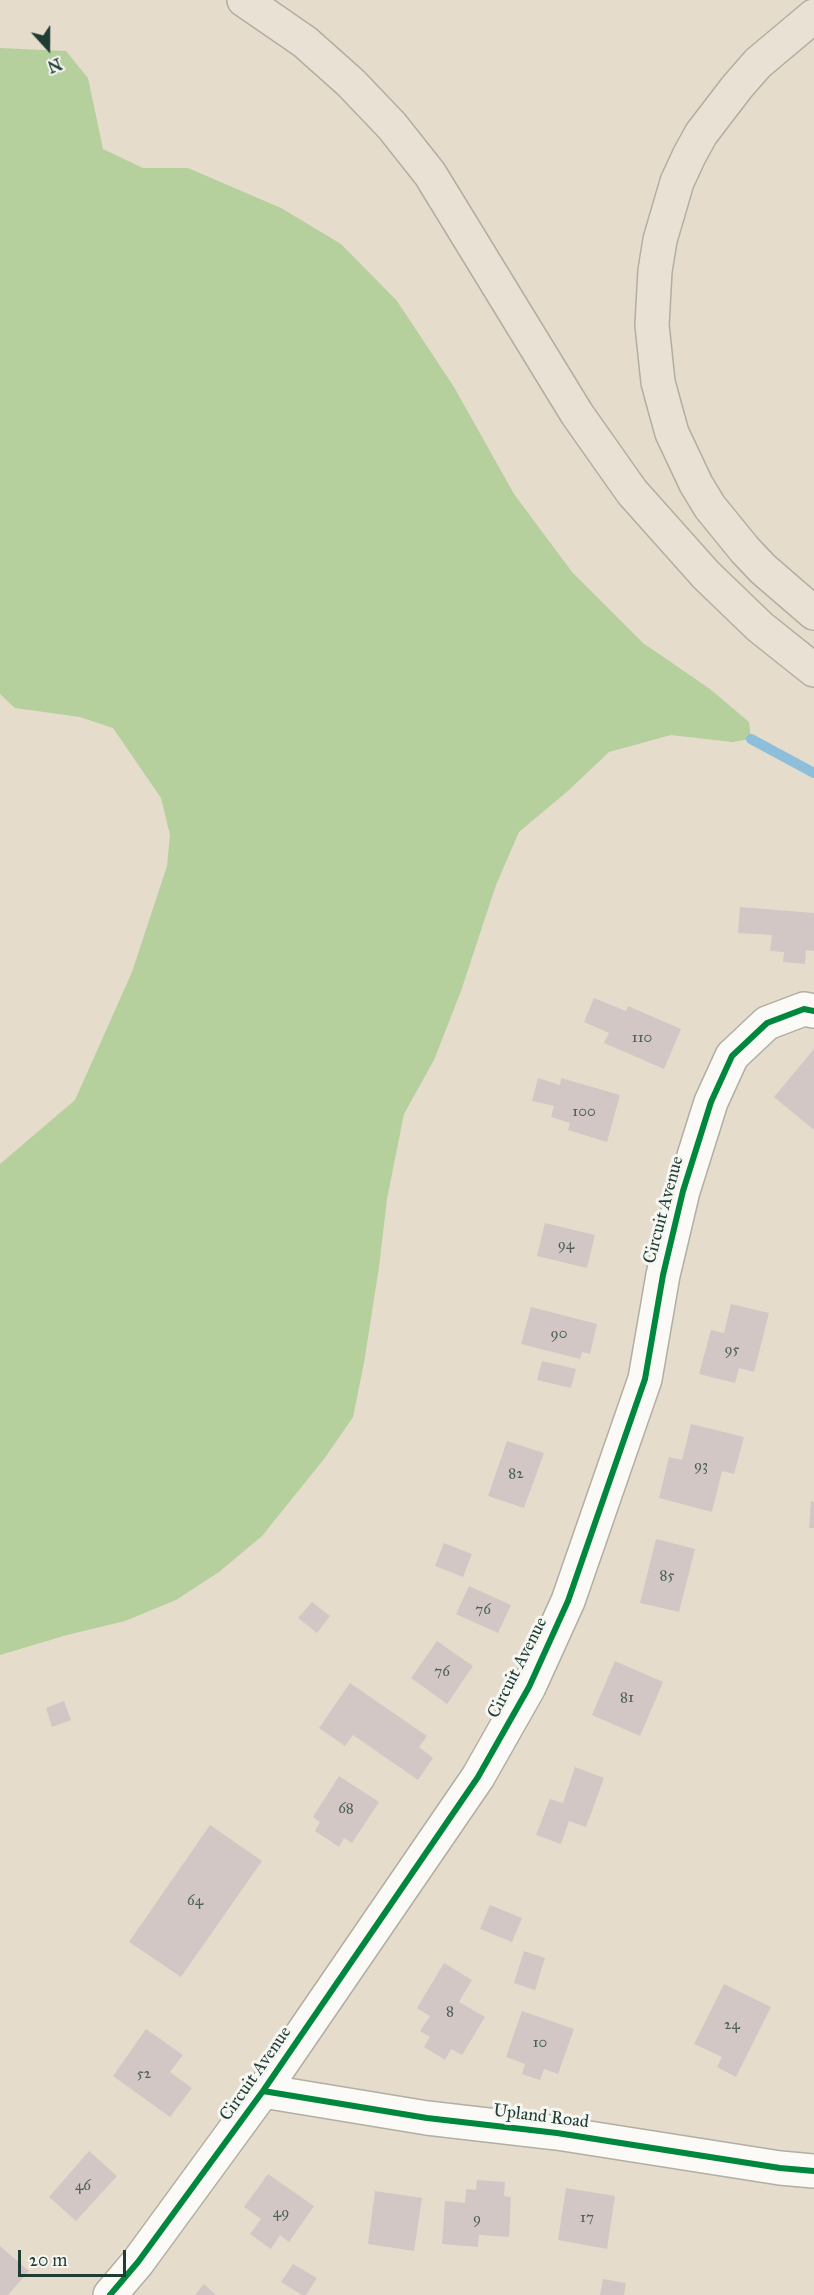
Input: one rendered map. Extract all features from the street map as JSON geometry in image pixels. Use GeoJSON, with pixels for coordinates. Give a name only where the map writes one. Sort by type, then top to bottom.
{"type":"FeatureCollection","features":[{"type":"Feature","properties":{"kind":"highway"},"geometry":{"type":"LineString","coordinates":[[244,0],[305,42],[351,83],[392,126],[430,174],[577,414],[632,492],[706,575],[760,627],[814,670]]}},
{"type":"Feature","properties":{"kind":"highway"},"geometry":{"type":"LineString","coordinates":[[814,16],[774,49],[736,87],[701,134],[689,156],[677,183],[660,240],[655,271],[652,325],[658,382],[665,408],[676,441],[696,484],[710,507],[745,550],[814,614]]}},
{"type":"Feature","properties":{"kind":"street","name":"Circuit Avenue"},"geometry":{"type":"LineString","coordinates":[[110,2295],[138,2262],[263,2091],[478,1777],[529,1687],[568,1601],[645,1379],[663,1275],[678,1212],[711,1102],[732,1056],[767,1023],[804,1009],[814,1011]]}},
{"type":"Feature","properties":{"kind":"street","name":"Upland Road"},"geometry":{"type":"LineString","coordinates":[[263,2091],[427,2118],[557,2133],[780,2168],[814,2171]]}},
{"type":"Feature","properties":{"kind":"green space"},"geometry":{"type":"Polygon","coordinates":[[[0,48],[66,51],[88,78],[103,149],[143,168],[188,168],[281,208],[341,244],[397,301],[454,387],[514,494],[572,572],[643,643],[710,689],[749,722],[751,739],[732,742],[671,735],[609,752],[569,790],[519,832],[496,885],[461,991],[434,1060],[404,1114],[387,1199],[379,1267],[353,1417],[324,1459],[262,1536],[219,1572],[176,1600],[125,1621],[0,1655],[0,1164],[75,1100],[132,972],[167,866],[170,835],[161,798],[113,728],[80,717],[15,708],[0,694],[0,48]]]}},
{"type":"Feature","properties":{"kind":"building"},"geometry":{"type":"Polygon","coordinates":[[[740,907],[814,913],[814,951],[806,950],[805,964],[783,962],[784,952],[770,951],[772,935],[738,933],[740,907]]]}},
{"type":"Feature","properties":{"kind":"building"},"geometry":{"type":"Polygon","coordinates":[[[594,998],[626,1011],[628,1006],[681,1029],[664,1069],[604,1043],[609,1033],[584,1022],[594,998]]]}},
{"type":"Feature","properties":{"kind":"building"},"geometry":{"type":"Polygon","coordinates":[[[814,1049],[814,1130],[774,1097],[814,1049]]]}},
{"type":"Feature","properties":{"kind":"building"},"geometry":{"type":"Polygon","coordinates":[[[538,1078],[560,1085],[561,1078],[620,1095],[607,1142],[568,1130],[570,1123],[551,1117],[554,1106],[532,1101],[538,1078]]]}},
{"type":"Feature","properties":{"kind":"building"},"geometry":{"type":"Polygon","coordinates":[[[545,1223],[595,1235],[587,1268],[537,1256],[545,1223]]]}},
{"type":"Feature","properties":{"kind":"building"},"geometry":{"type":"Polygon","coordinates":[[[731,1304],[769,1313],[754,1372],[739,1368],[735,1383],[699,1374],[711,1330],[724,1333],[731,1304]]]}},
{"type":"Feature","properties":{"kind":"building"},"geometry":{"type":"Polygon","coordinates":[[[531,1307],[597,1324],[590,1354],[582,1352],[580,1359],[521,1344],[531,1307]]]}},
{"type":"Feature","properties":{"kind":"building"},"geometry":{"type":"Polygon","coordinates":[[[542,1361],[576,1369],[571,1388],[537,1380],[542,1361]]]}},
{"type":"Feature","properties":{"kind":"building"},"geometry":{"type":"Polygon","coordinates":[[[691,1424],[744,1437],[734,1474],[722,1471],[712,1512],[659,1498],[669,1457],[682,1460],[691,1424]]]}},
{"type":"Feature","properties":{"kind":"building"},"geometry":{"type":"Polygon","coordinates":[[[507,1441],[544,1453],[524,1508],[488,1496],[507,1441]]]}},
{"type":"Feature","properties":{"kind":"building"},"geometry":{"type":"Polygon","coordinates":[[[811,1501],[814,1502],[814,1528],[809,1528],[811,1501]]]}},
{"type":"Feature","properties":{"kind":"building"},"geometry":{"type":"Polygon","coordinates":[[[656,1539],[695,1549],[679,1612],[640,1603],[656,1539]]]}},
{"type":"Feature","properties":{"kind":"building"},"geometry":{"type":"Polygon","coordinates":[[[444,1543],[472,1554],[463,1577],[435,1566],[444,1543]]]}},
{"type":"Feature","properties":{"kind":"building"},"geometry":{"type":"Polygon","coordinates":[[[469,1586],[511,1605],[498,1633],[456,1614],[469,1586]]]}},
{"type":"Feature","properties":{"kind":"building"},"geometry":{"type":"Polygon","coordinates":[[[312,1602],[330,1616],[317,1633],[298,1618],[312,1602]]]}},
{"type":"Feature","properties":{"kind":"building"},"geometry":{"type":"Polygon","coordinates":[[[437,1641],[473,1666],[447,1704],[411,1678],[437,1641]]]}},
{"type":"Feature","properties":{"kind":"building"},"geometry":{"type":"Polygon","coordinates":[[[615,1661],[663,1682],[640,1736],[592,1715],[615,1661]]]}},
{"type":"Feature","properties":{"kind":"building"},"geometry":{"type":"Polygon","coordinates":[[[350,1683],[427,1736],[419,1747],[433,1758],[418,1780],[353,1735],[345,1746],[319,1728],[350,1683]]]}},
{"type":"Feature","properties":{"kind":"building"},"geometry":{"type":"Polygon","coordinates":[[[64,1701],[71,1720],[52,1727],[46,1708],[64,1701]]]}},
{"type":"Feature","properties":{"kind":"building"},"geometry":{"type":"Polygon","coordinates":[[[575,1767],[604,1778],[586,1827],[569,1821],[561,1844],[536,1835],[550,1799],[563,1803],[575,1767]]]}},
{"type":"Feature","properties":{"kind":"building"},"geometry":{"type":"Polygon","coordinates":[[[339,1776],[379,1802],[352,1843],[344,1838],[339,1847],[315,1831],[320,1822],[313,1817],[339,1776]]]}},
{"type":"Feature","properties":{"kind":"building"},"geometry":{"type":"Polygon","coordinates":[[[210,1825],[262,1861],[181,1977],[129,1942],[210,1825]]]}},
{"type":"Feature","properties":{"kind":"building"},"geometry":{"type":"Polygon","coordinates":[[[490,1905],[522,1918],[512,1942],[480,1929],[490,1905]]]}},
{"type":"Feature","properties":{"kind":"building"},"geometry":{"type":"Polygon","coordinates":[[[524,1951],[545,1958],[535,1990],[514,1983],[524,1951]]]}},
{"type":"Feature","properties":{"kind":"building"},"geometry":{"type":"Polygon","coordinates":[[[444,1963],[472,1980],[459,2002],[485,2017],[462,2055],[451,2049],[445,2060],[424,2047],[430,2037],[420,2031],[430,2016],[417,2008],[444,1963]]]}},
{"type":"Feature","properties":{"kind":"building"},"geometry":{"type":"Polygon","coordinates":[[[724,1984],[771,2007],[736,2077],[717,2067],[722,2057],[694,2044],[724,1984]]]}},
{"type":"Feature","properties":{"kind":"building"},"geometry":{"type":"Polygon","coordinates":[[[522,2011],[574,2029],[558,2074],[544,2069],[540,2080],[522,2074],[525,2064],[506,2057],[522,2011]]]}},
{"type":"Feature","properties":{"kind":"building"},"geometry":{"type":"Polygon","coordinates":[[[146,2029],[183,2055],[170,2072],[192,2088],[170,2117],[113,2076],[146,2029]]]}},
{"type":"Feature","properties":{"kind":"building"},"geometry":{"type":"Polygon","coordinates":[[[89,2151],[117,2176],[76,2221],[49,2197],[89,2151]]]}},
{"type":"Feature","properties":{"kind":"building"},"geometry":{"type":"Polygon","coordinates":[[[268,2174],[314,2206],[289,2242],[280,2235],[271,2249],[250,2234],[261,2219],[244,2207],[268,2174]]]}},
{"type":"Feature","properties":{"kind":"building"},"geometry":{"type":"Polygon","coordinates":[[[477,2180],[505,2182],[504,2196],[511,2197],[509,2237],[479,2235],[478,2247],[442,2244],[445,2201],[465,2203],[466,2189],[476,2190],[477,2180]]]}},
{"type":"Feature","properties":{"kind":"building"},"geometry":{"type":"Polygon","coordinates":[[[566,2188],[615,2196],[607,2249],[558,2240],[566,2188]]]}},
{"type":"Feature","properties":{"kind":"building"},"geometry":{"type":"Polygon","coordinates":[[[375,2191],[422,2198],[414,2251],[368,2244],[375,2191]]]}},
{"type":"Feature","properties":{"kind":"building"},"geometry":{"type":"Polygon","coordinates":[[[0,2246],[29,2271],[8,2295],[0,2295],[0,2246]]]}},
{"type":"Feature","properties":{"kind":"building"},"geometry":{"type":"Polygon","coordinates":[[[293,2264],[317,2278],[306,2295],[302,2295],[281,2282],[293,2264]]]}},
{"type":"Feature","properties":{"kind":"building"},"geometry":{"type":"Polygon","coordinates":[[[603,2279],[626,2283],[624,2295],[600,2295],[603,2279]]]}},
{"type":"Feature","properties":{"kind":"building"},"geometry":{"type":"Polygon","coordinates":[[[204,2284],[216,2295],[195,2295],[204,2284]]]}},
{"type":"Feature","properties":{"kind":"waterway"},"geometry":{"type":"LineString","coordinates":[[751,739],[814,773]]}},
{"type":"Feature","properties":{"kind":"cycle path"},"geometry":{"type":"LineString","coordinates":[[110,2295],[138,2262],[263,2091],[478,1777],[529,1687],[568,1601],[645,1379],[663,1275],[683,1191],[711,1102],[732,1056],[767,1023],[804,1009],[814,1011]]}},
{"type":"Feature","properties":{"kind":"cycle path"},"geometry":{"type":"LineString","coordinates":[[263,2091],[427,2118],[557,2133],[780,2168],[814,2171]]}}]}
